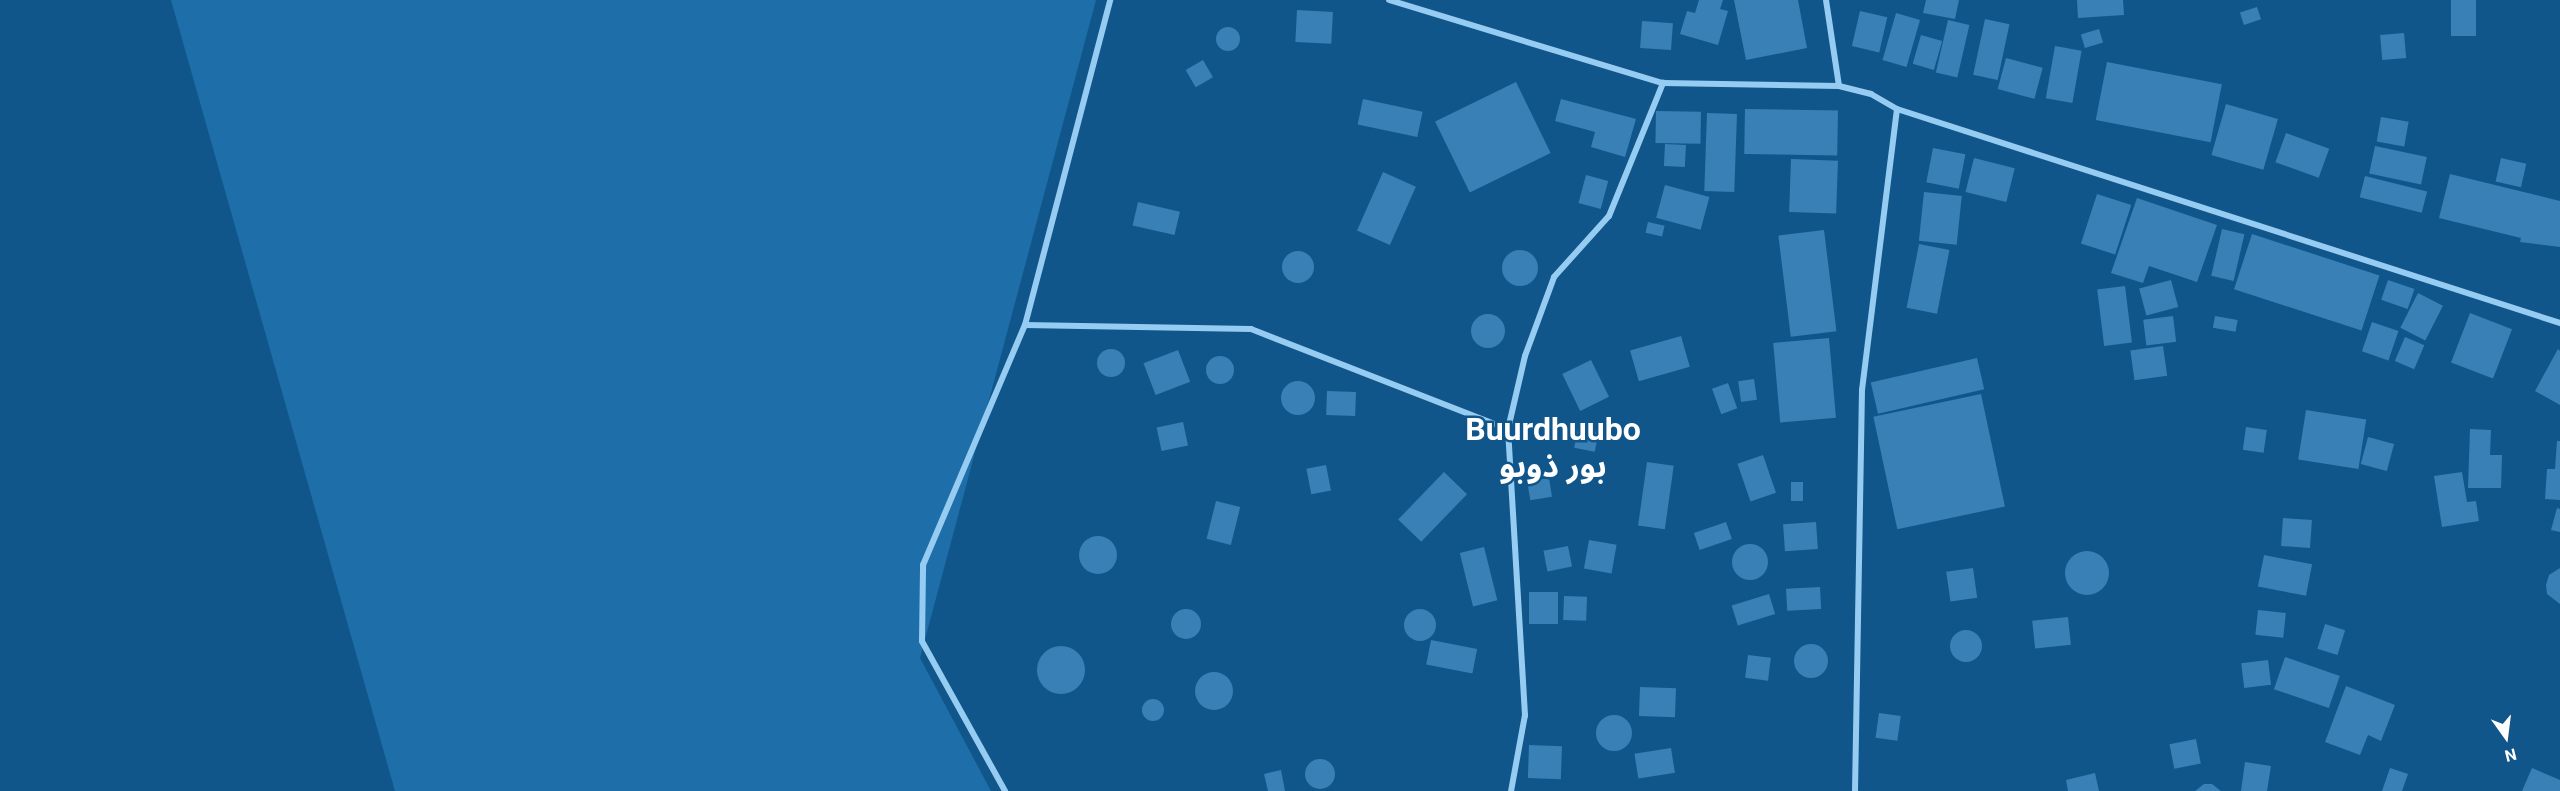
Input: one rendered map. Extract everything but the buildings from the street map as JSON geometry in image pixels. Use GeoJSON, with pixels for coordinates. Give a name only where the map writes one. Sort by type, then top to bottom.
{"type":"FeatureCollection","features":[{"type":"Feature","properties":{"kind":"street"},"geometry":{"type":"LineString","coordinates":[[1005,791],[922,641],[922,565],[1024,325],[1110,0]]}},
{"type":"Feature","properties":{"kind":"street"},"geometry":{"type":"LineString","coordinates":[[1389,0],[1663,83],[1839,86],[1871,94],[1897,109],[2560,323]]}},
{"type":"Feature","properties":{"kind":"street"},"geometry":{"type":"LineString","coordinates":[[1826,0],[1839,86]]}},
{"type":"Feature","properties":{"kind":"street"},"geometry":{"type":"LineString","coordinates":[[1511,791],[1525,715],[1508,429],[1525,356],[1554,277],[1609,216],[1663,83]]}},
{"type":"Feature","properties":{"kind":"street"},"geometry":{"type":"LineString","coordinates":[[1855,791],[1862,390],[1897,109]]}},
{"type":"Feature","properties":{"kind":"street"},"geometry":{"type":"LineString","coordinates":[[1024,325],[1251,329],[1508,429]]}},
{"type":"Feature","properties":{"kind":"shaded area"},"geometry":{"type":"Polygon","coordinates":[[[171,0],[1096,0],[920,658],[991,791],[395,791],[171,0]]]}},
{"type":"Feature","properties":{"kind":"district","name":"Buurdhuubo بور ذوبو"},"geometry":{"type":"Point","coordinates":[1553,448]}}]}
